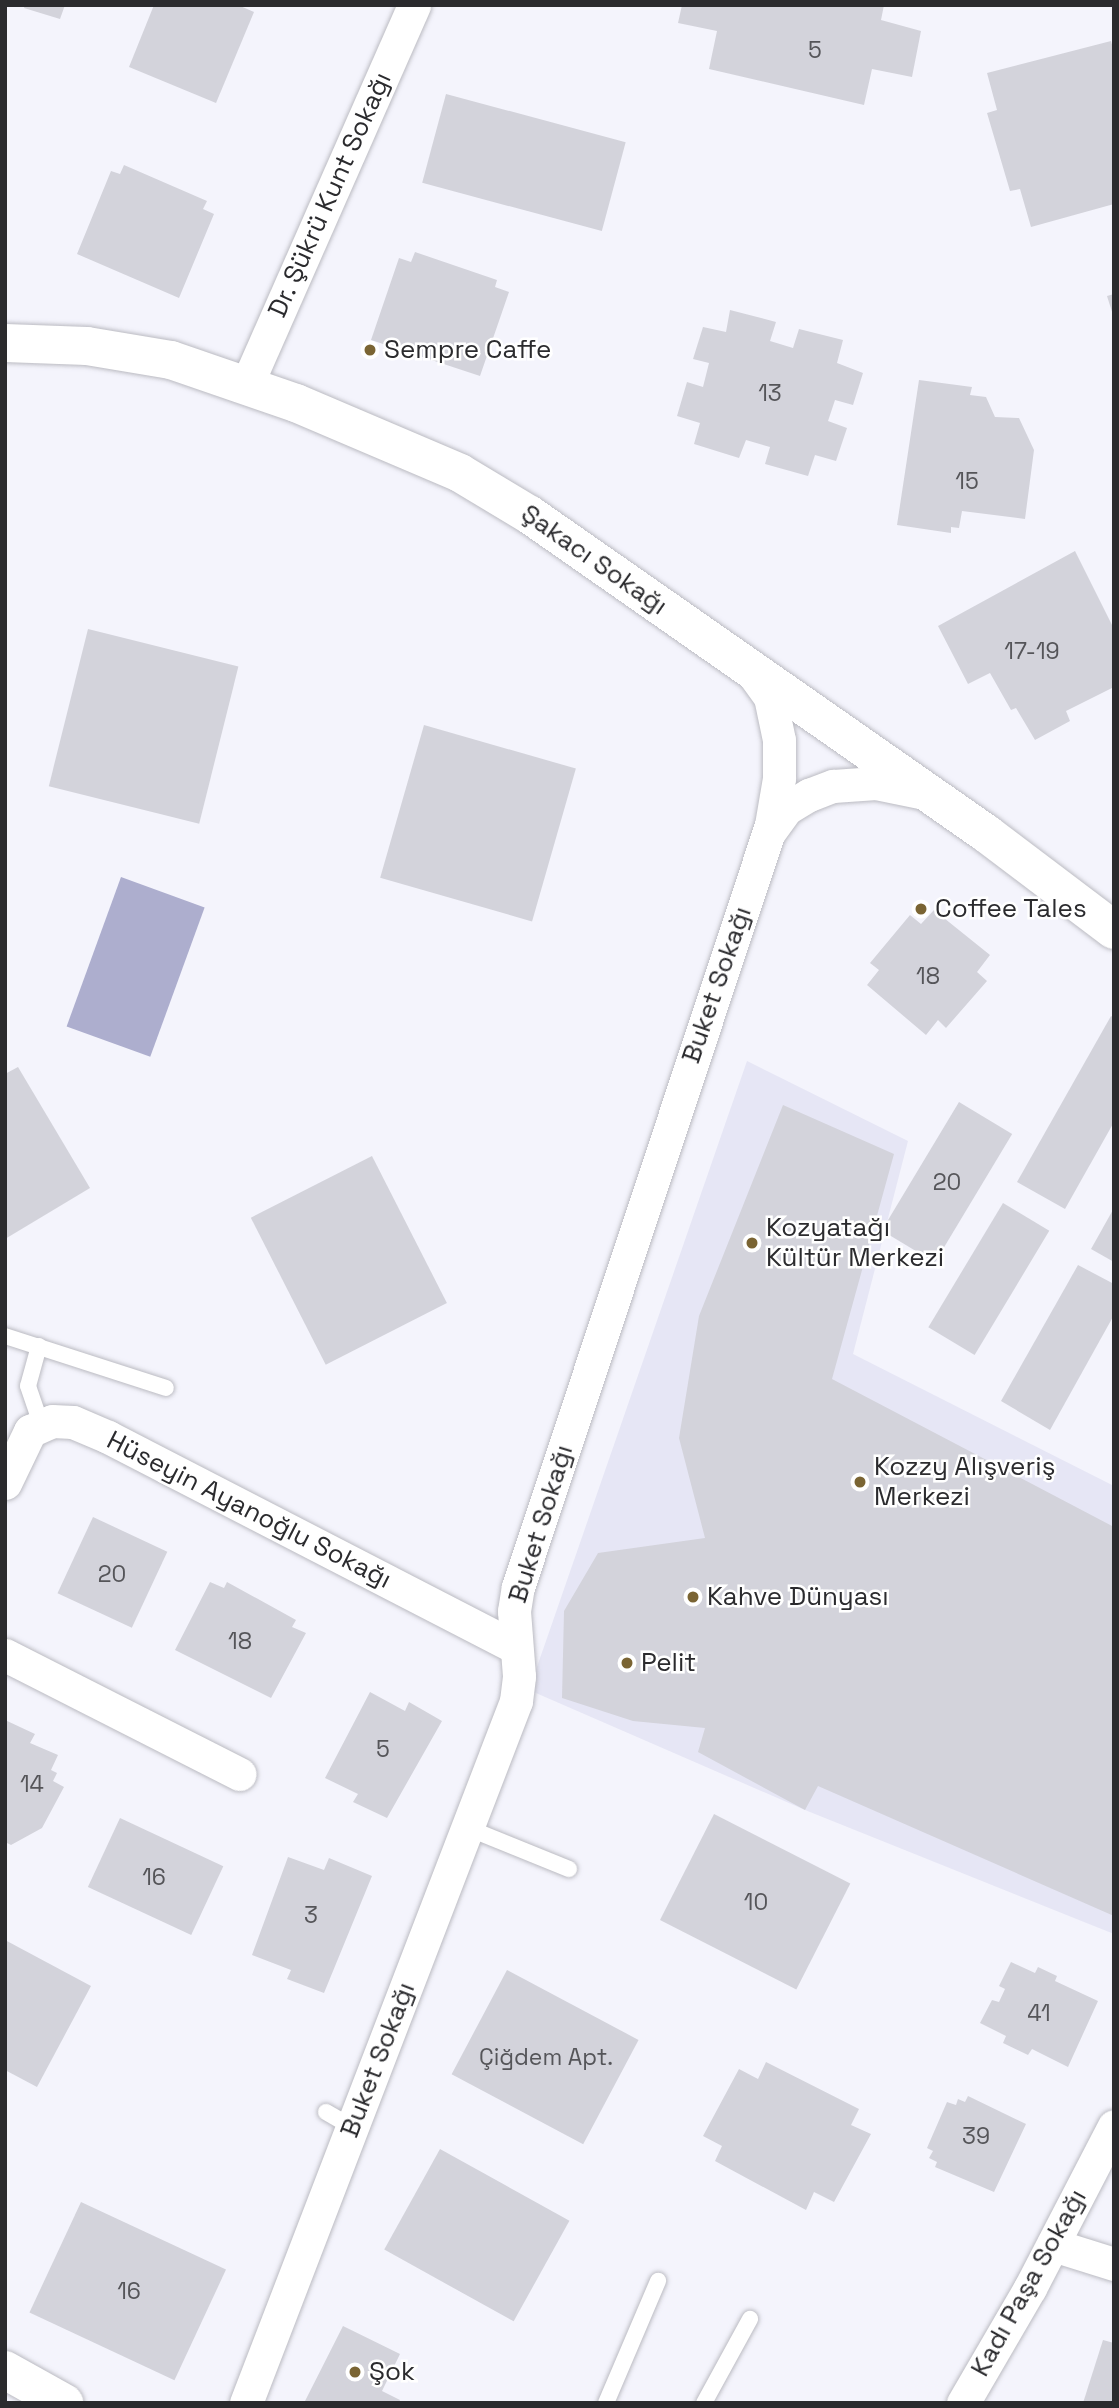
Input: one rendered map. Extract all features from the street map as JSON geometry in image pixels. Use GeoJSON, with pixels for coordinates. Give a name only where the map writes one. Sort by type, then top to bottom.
{"type":"FeatureCollection","features":[{"type":"Feature","properties":{"kind":"street","name":"Dr. Şükrü Kunt Sokağı"},"geometry":{"type":"LineString","coordinates":[[247,384],[414,5]]}},
{"type":"Feature","properties":{"kind":"street","name":"Şakacı Sokağı"},"geometry":{"type":"LineString","coordinates":[[5,343],[124,350],[171,360],[247,384],[319,412],[481,484],[927,793],[1114,930]]}},
{"type":"Feature","properties":{"kind":"street","name":"Buket Sokağı"},"geometry":{"type":"LineString","coordinates":[[246,2403],[339,2119],[468,1828],[516,1701],[519,1676],[514,1611],[517,1587],[768,837],[779,778],[779,740],[770,697],[760,679],[748,669]]}},
{"type":"Feature","properties":{"kind":"street","name":"Buket Sokağı"},"geometry":{"type":"LineString","coordinates":[[768,837],[787,808],[809,795],[833,786],[876,783],[927,793]]}},
{"type":"Feature","properties":{"kind":"street","name":"Hüseyin Ayanoğlu Sokağı"},"geometry":{"type":"LineString","coordinates":[[41,1424],[60,1420],[88,1427],[516,1647]]}},
{"type":"Feature","properties":{"kind":"street"},"geometry":{"type":"LineString","coordinates":[[5,1483],[22,1442],[41,1424]]}},
{"type":"Feature","properties":{"kind":"street"},"geometry":{"type":"LineString","coordinates":[[5,1655],[240,1774]]}},
{"type":"Feature","properties":{"kind":"street","name":"Kadı Paşa Sokağı"},"geometry":{"type":"LineString","coordinates":[[963,2403],[1053,2245],[1114,2126]]}},
{"type":"Feature","properties":{"kind":"street"},"geometry":{"type":"LineString","coordinates":[[1053,2245],[1114,2264]]}},
{"type":"Feature","properties":{"kind":"street"},"geometry":{"type":"LineString","coordinates":[[11,2375],[64,2403]]}},
{"type":"Feature","properties":{"kind":"lane"},"geometry":{"type":"LineString","coordinates":[[5,1336],[166,1388]]}},
{"type":"Feature","properties":{"kind":"lane"},"geometry":{"type":"LineString","coordinates":[[39,1346],[27,1386],[41,1424]]}},
{"type":"Feature","properties":{"kind":"lane"},"geometry":{"type":"LineString","coordinates":[[468,1828],[569,1869]]}},
{"type":"Feature","properties":{"kind":"lane"},"geometry":{"type":"LineString","coordinates":[[606,2403],[658,2281]]}},
{"type":"Feature","properties":{"kind":"lane"},"geometry":{"type":"LineString","coordinates":[[704,2403],[750,2319]]}},
{"type":"Feature","properties":{"kind":"shaded area","name":"Kozzy Alışveriş Merkezi"},"geometry":{"type":"Polygon","coordinates":[[[747,1061],[908,1141],[853,1354],[1114,1486],[1114,1934],[805,1810],[529,1690],[747,1061]]]}},
{"type":"Feature","properties":{"kind":"water"},"geometry":{"type":"Polygon","coordinates":[[[121,877],[205,907],[150,1057],[67,1026],[121,877]]]}},
{"type":"Feature","properties":{"kind":"building"},"geometry":{"type":"Polygon","coordinates":[[[25,5],[65,5],[60,19],[24,8],[25,5]]]}},
{"type":"Feature","properties":{"kind":"building"},"geometry":{"type":"Polygon","coordinates":[[[154,5],[238,5],[254,12],[216,103],[129,67],[154,5]]]}},
{"type":"Feature","properties":{"kind":"building"},"geometry":{"type":"Polygon","coordinates":[[[682,5],[884,5],[881,20],[921,31],[912,77],[872,69],[864,105],[709,69],[717,31],[678,23],[682,5]]]}},
{"type":"Feature","properties":{"kind":"building"},"geometry":{"type":"Polygon","coordinates":[[[1111,41],[1114,52],[1114,204],[1031,227],[1020,189],[1010,191],[987,113],[997,110],[987,73],[1111,41]]]}},
{"type":"Feature","properties":{"kind":"building"},"geometry":{"type":"Polygon","coordinates":[[[446,94],[626,142],[602,231],[422,183],[446,94]]]}},
{"type":"Feature","properties":{"kind":"building"},"geometry":{"type":"Polygon","coordinates":[[[124,165],[207,201],[203,209],[214,214],[179,298],[77,254],[111,171],[120,174],[124,165]]]}},
{"type":"Feature","properties":{"kind":"building"},"geometry":{"type":"Polygon","coordinates":[[[415,252],[497,280],[495,287],[509,292],[480,376],[371,340],[399,258],[411,262],[415,252]]]}},
{"type":"Feature","properties":{"kind":"building"},"geometry":{"type":"Polygon","coordinates":[[[1114,294],[1114,315],[1113,315],[1107,296],[1114,294]]]}},
{"type":"Feature","properties":{"kind":"building"},"geometry":{"type":"Polygon","coordinates":[[[730,310],[776,322],[770,341],[793,348],[799,329],[843,340],[837,363],[863,373],[853,405],[835,400],[828,421],[847,428],[836,461],[815,455],[808,476],[765,464],[770,447],[746,440],[739,458],[694,444],[700,423],[677,416],[687,382],[703,387],[709,363],[693,359],[703,327],[726,332],[730,310]]]}},
{"type":"Feature","properties":{"kind":"building"},"geometry":{"type":"Polygon","coordinates":[[[919,380],[972,387],[970,395],[986,397],[995,417],[1019,418],[1034,450],[1025,519],[962,511],[959,528],[951,527],[951,533],[897,525],[919,380]]]}},
{"type":"Feature","properties":{"kind":"building"},"geometry":{"type":"Polygon","coordinates":[[[1075,551],[1114,629],[1114,687],[1066,711],[1070,721],[1035,740],[1016,708],[1011,710],[990,673],[968,684],[938,626],[1075,551]]]}},
{"type":"Feature","properties":{"kind":"building"},"geometry":{"type":"Polygon","coordinates":[[[88,629],[238,666],[199,824],[49,786],[88,629]]]}},
{"type":"Feature","properties":{"kind":"building"},"geometry":{"type":"Polygon","coordinates":[[[424,725],[576,769],[532,921],[380,878],[424,725]]]}},
{"type":"Feature","properties":{"kind":"building"},"geometry":{"type":"Polygon","coordinates":[[[934,910],[990,955],[977,972],[987,981],[946,1028],[938,1020],[926,1035],[867,985],[879,970],[870,963],[910,915],[921,924],[934,910]]]}},
{"type":"Feature","properties":{"kind":"building"},"geometry":{"type":"Polygon","coordinates":[[[1111,1016],[1114,1018],[1114,1122],[1065,1209],[1017,1182],[1111,1016]]]}},
{"type":"Feature","properties":{"kind":"building"},"geometry":{"type":"Polygon","coordinates":[[[18,1067],[90,1188],[5,1239],[5,1074],[18,1067]]]}},
{"type":"Feature","properties":{"kind":"building"},"geometry":{"type":"Polygon","coordinates":[[[959,1102],[1012,1134],[935,1263],[882,1231],[959,1102]]]}},
{"type":"Feature","properties":{"kind":"building","name":"Kozzy Alışveriş Merkezi"},"geometry":{"type":"Polygon","coordinates":[[[783,1105],[894,1154],[832,1379],[1114,1527],[1114,1916],[818,1786],[805,1810],[698,1752],[705,1728],[633,1721],[562,1698],[564,1611],[598,1553],[705,1538],[679,1438],[699,1316],[783,1105]]]}},
{"type":"Feature","properties":{"kind":"building"},"geometry":{"type":"Polygon","coordinates":[[[372,1156],[447,1303],[326,1365],[251,1218],[372,1156]]]}},
{"type":"Feature","properties":{"kind":"building"},"geometry":{"type":"Polygon","coordinates":[[[1003,1203],[1049,1231],[975,1355],[928,1327],[1003,1203]]]}},
{"type":"Feature","properties":{"kind":"building"},"geometry":{"type":"Polygon","coordinates":[[[1114,1208],[1114,1262],[1091,1249],[1114,1208]]]}},
{"type":"Feature","properties":{"kind":"building"},"geometry":{"type":"Polygon","coordinates":[[[1078,1265],[1114,1284],[1114,1315],[1050,1430],[1001,1401],[1078,1265]]]}},
{"type":"Feature","properties":{"kind":"building"},"geometry":{"type":"Polygon","coordinates":[[[93,1517],[167,1552],[132,1628],[58,1593],[93,1517]]]}},
{"type":"Feature","properties":{"kind":"building"},"geometry":{"type":"Polygon","coordinates":[[[210,1582],[224,1588],[227,1582],[296,1620],[292,1627],[306,1633],[271,1698],[175,1650],[210,1582]]]}},
{"type":"Feature","properties":{"kind":"building"},"geometry":{"type":"Polygon","coordinates":[[[370,1692],[405,1711],[409,1702],[442,1721],[387,1818],[353,1802],[358,1794],[325,1778],[370,1692]]]}},
{"type":"Feature","properties":{"kind":"building"},"geometry":{"type":"Polygon","coordinates":[[[5,1720],[35,1734],[30,1743],[58,1755],[51,1770],[57,1773],[53,1781],[64,1787],[42,1828],[11,1845],[5,1842],[5,1720]]]}},
{"type":"Feature","properties":{"kind":"building"},"geometry":{"type":"Polygon","coordinates":[[[714,1814],[850,1883],[796,1989],[660,1920],[714,1814]]]}},
{"type":"Feature","properties":{"kind":"building"},"geometry":{"type":"Polygon","coordinates":[[[120,1818],[223,1866],[191,1935],[88,1887],[120,1818]]]}},
{"type":"Feature","properties":{"kind":"building"},"geometry":{"type":"Polygon","coordinates":[[[288,1857],[324,1870],[329,1858],[372,1876],[324,1993],[287,1979],[291,1970],[252,1955],[288,1857]]]}},
{"type":"Feature","properties":{"kind":"building"},"geometry":{"type":"Polygon","coordinates":[[[5,1940],[91,1986],[37,2087],[5,2070],[5,1940]]]}},
{"type":"Feature","properties":{"kind":"building"},"geometry":{"type":"Polygon","coordinates":[[[1011,1962],[1035,1973],[1038,1967],[1057,1976],[1055,1981],[1098,2001],[1068,2067],[1032,2049],[1028,2055],[1003,2043],[1006,2036],[980,2023],[992,2000],[999,2002],[1005,1989],[999,1986],[1011,1962]]]}},
{"type":"Feature","properties":{"kind":"building"},"geometry":{"type":"Polygon","coordinates":[[[507,1970],[639,2040],[583,2144],[452,2074],[507,1970]]]}},
{"type":"Feature","properties":{"kind":"building"},"geometry":{"type":"Polygon","coordinates":[[[766,2062],[859,2109],[851,2125],[871,2134],[834,2202],[814,2192],[806,2210],[715,2161],[722,2146],[703,2136],[739,2069],[758,2079],[766,2062]]]}},
{"type":"Feature","properties":{"kind":"building"},"geometry":{"type":"Polygon","coordinates":[[[968,2096],[1026,2124],[994,2192],[935,2167],[937,2162],[929,2158],[933,2151],[927,2148],[947,2102],[956,2105],[958,2099],[965,2102],[968,2096]]]}},
{"type":"Feature","properties":{"kind":"building"},"geometry":{"type":"Polygon","coordinates":[[[440,2149],[569,2221],[514,2321],[384,2250],[440,2149]]]}},
{"type":"Feature","properties":{"kind":"building"},"geometry":{"type":"Polygon","coordinates":[[[81,2202],[226,2270],[174,2380],[29,2313],[81,2202]]]}},
{"type":"Feature","properties":{"kind":"building","name":"Şok"},"geometry":{"type":"Polygon","coordinates":[[[343,2326],[400,2354],[382,2391],[400,2400],[399,2403],[304,2403],[343,2326]]]}},
{"type":"Feature","properties":{"kind":"building"},"geometry":{"type":"Polygon","coordinates":[[[1103,2340],[1114,2343],[1114,2403],[1083,2403],[1103,2340]]]}},
{"type":"Feature","properties":{"kind":"place","name":"Sempre Caffe"},"geometry":{"type":"Point","coordinates":[370,350]}},
{"type":"Feature","properties":{"kind":"place","name":"Coffee Tales"},"geometry":{"type":"Point","coordinates":[921,909]}},
{"type":"Feature","properties":{"kind":"place","name":"Kozyatağı Kültür Merkezi"},"geometry":{"type":"Point","coordinates":[752,1243]}},
{"type":"Feature","properties":{"kind":"place","name":"Kozzy Alışveriş Merkezi"},"geometry":{"type":"Point","coordinates":[860,1482]}},
{"type":"Feature","properties":{"kind":"place","name":"Kahve Dünyası"},"geometry":{"type":"Point","coordinates":[693,1597]}},
{"type":"Feature","properties":{"kind":"place","name":"Pelit"},"geometry":{"type":"Point","coordinates":[627,1663]}},
{"type":"Feature","properties":{"kind":"place","name":"Şok"},"geometry":{"type":"Point","coordinates":[355,2372]}}]}
